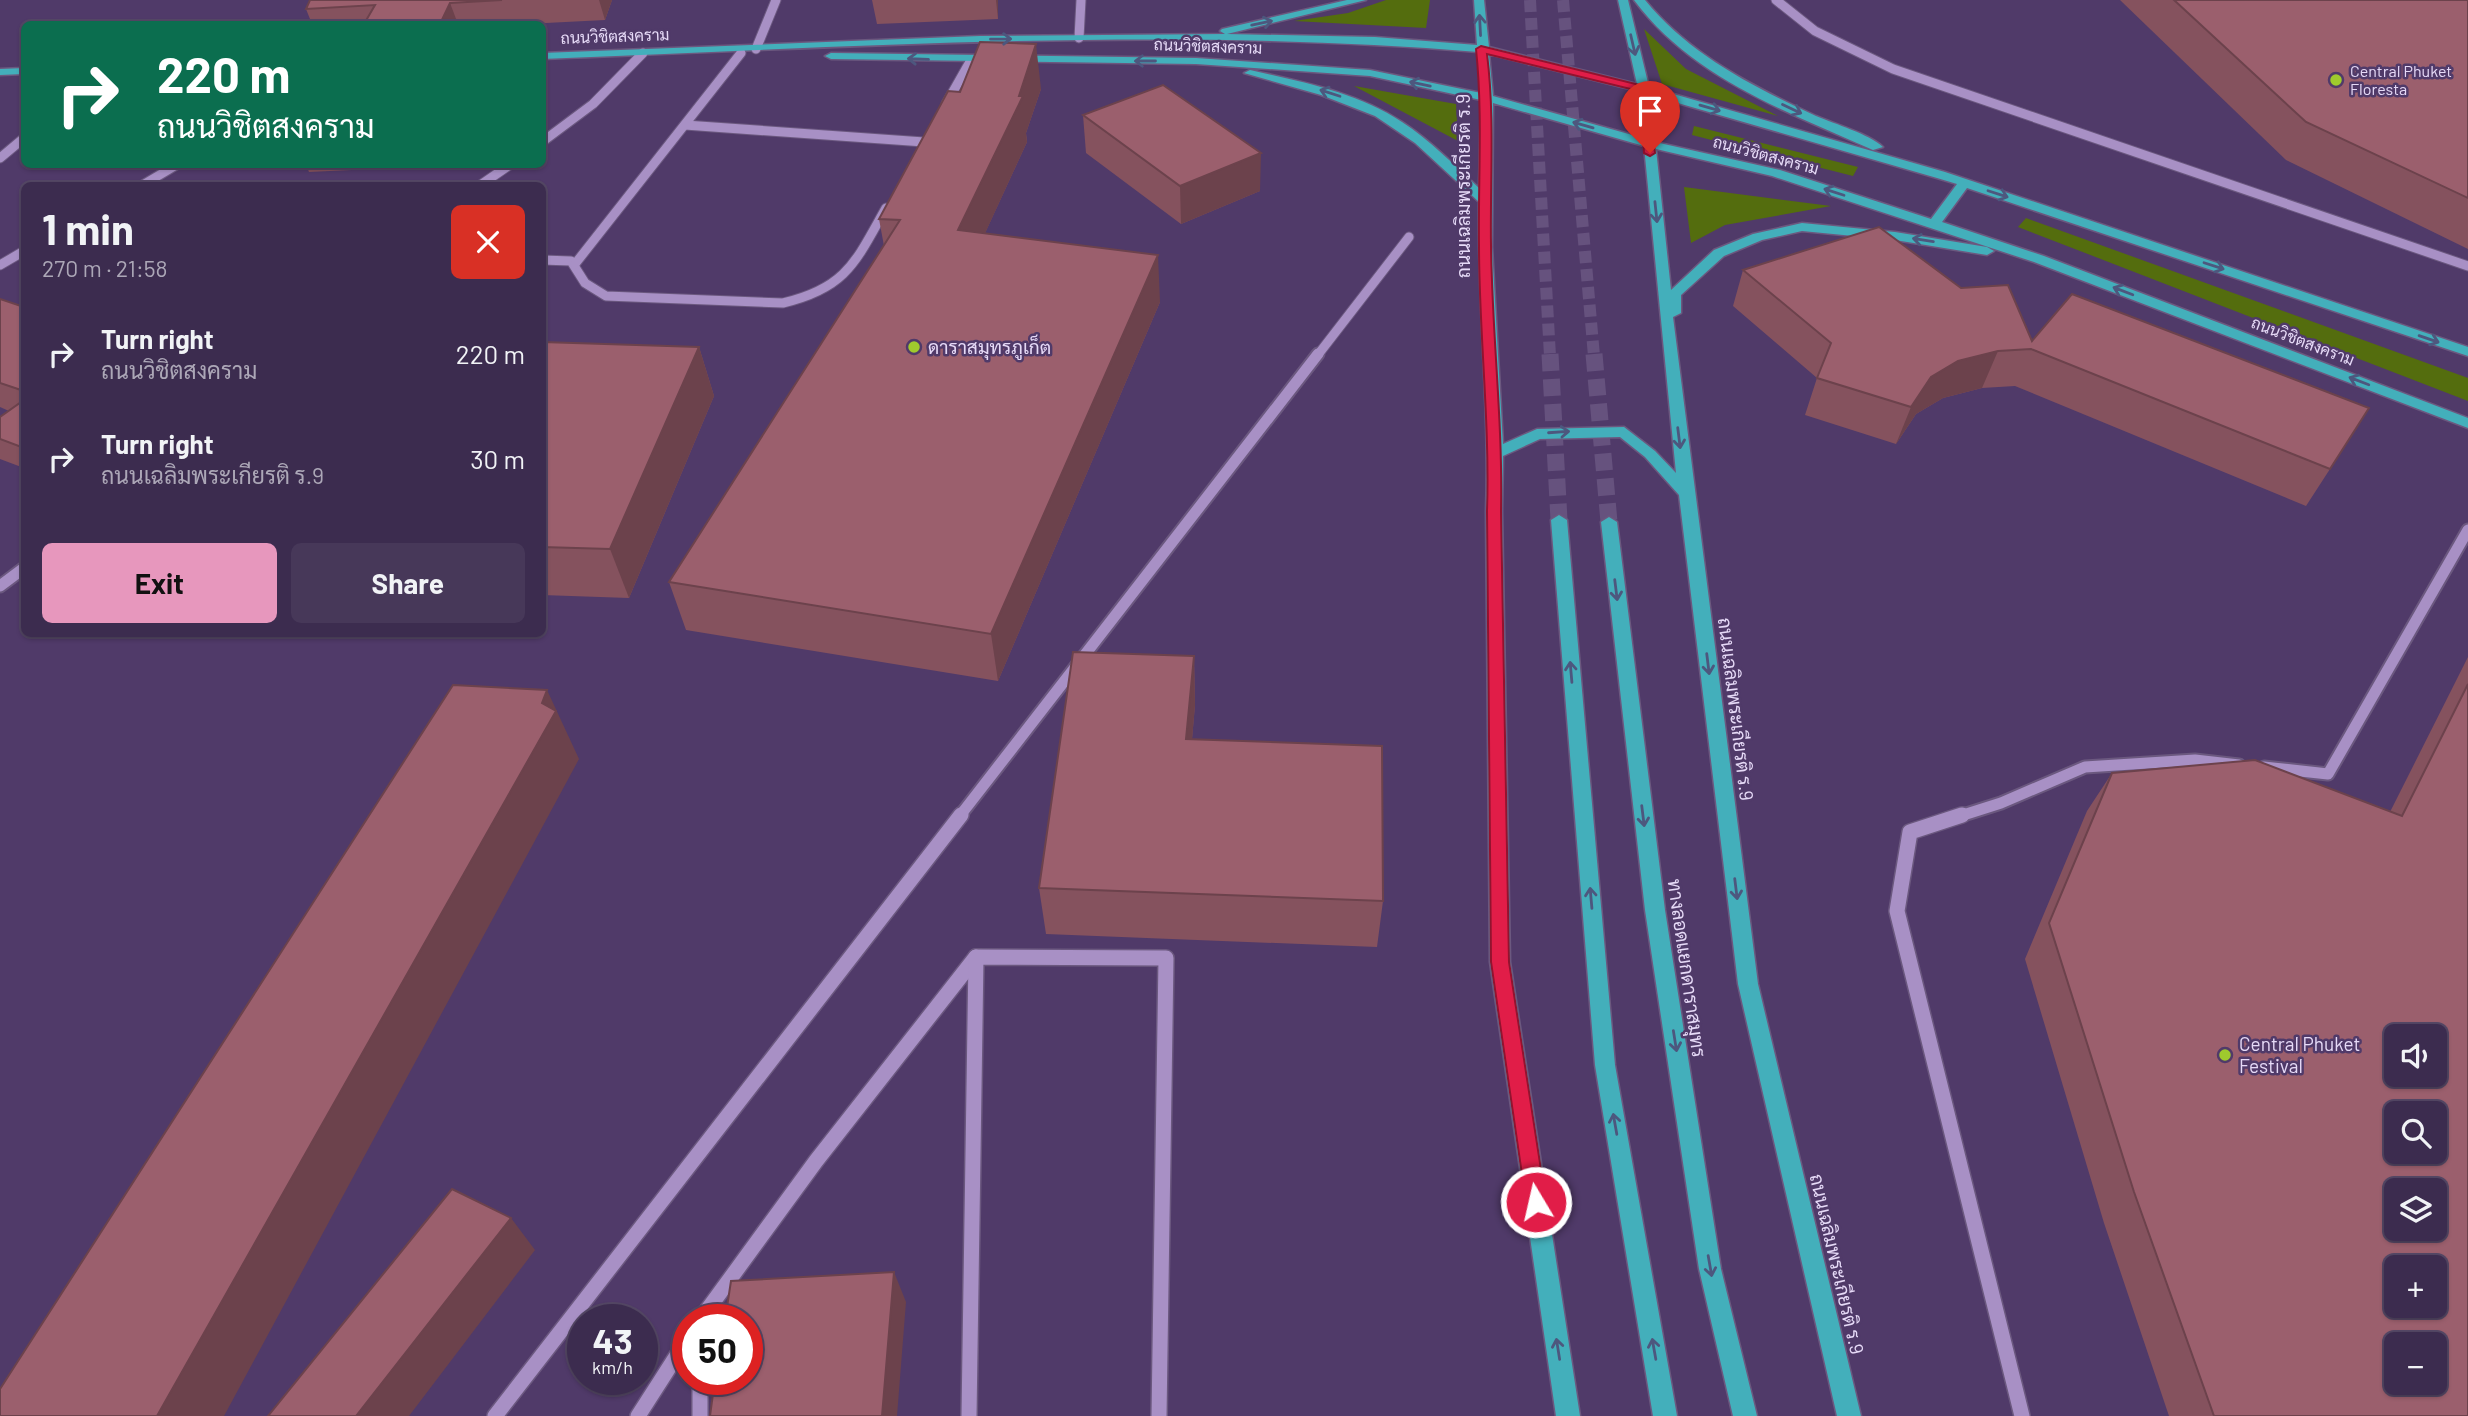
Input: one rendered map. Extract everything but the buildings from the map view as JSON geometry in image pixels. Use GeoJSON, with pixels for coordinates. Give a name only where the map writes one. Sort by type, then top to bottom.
{"type":"FeatureCollection","features":[{"type":"Feature","properties":{"kind":"main road"},"geometry":{"type":"LineString","coordinates":[[1196,37],[1361,0]]}},
{"type":"Feature","properties":{"kind":"main road","name":"ถนนเฉลิมพระเกียรติ ร.9"},"geometry":{"type":"LineString","coordinates":[[1479,0],[1487,97],[1485,247],[1496,454],[1494,511],[1500,962],[1568,1416]]}},
{"type":"Feature","properties":{"kind":"main road","name":"ถนนเฉลิมพระเกียรติ ร.9"},"geometry":{"type":"LineString","coordinates":[[1623,0],[1644,89],[1675,403],[1748,985],[1849,1416]]}},
{"type":"Feature","properties":{"kind":"main road"},"geometry":{"type":"LineString","coordinates":[[1639,0],[1650,18],[1714,69],[1788,107],[1941,175]]}},
{"type":"Feature","properties":{"kind":"main road","name":"ถนนวิชิตสงคราม"},"geometry":{"type":"LineString","coordinates":[[546,56],[980,39],[1196,37],[1375,40],[1481,49],[1644,89],[1941,175],[2468,352]]}},
{"type":"Feature","properties":{"kind":"main road","name":"ถนนวิชิตสงคราม"},"geometry":{"type":"LineString","coordinates":[[688,52],[971,60],[1196,61],[1370,73],[1487,97],[1649,144],[1776,173],[1934,224],[2039,259],[2468,423]]}},
{"type":"Feature","properties":{"kind":"main road"},"geometry":{"type":"LineString","coordinates":[[1196,61],[1321,90],[1361,104],[1398,124],[1485,200]]}},
{"type":"Feature","properties":{"kind":"main road"},"geometry":{"type":"LineString","coordinates":[[0,72],[21,71]]}},
{"type":"Feature","properties":{"kind":"main road"},"geometry":{"type":"LineString","coordinates":[[1934,224],[1964,183]]}},
{"type":"Feature","properties":{"kind":"main road"},"geometry":{"type":"LineString","coordinates":[[1675,403],[1674,294],[1718,253],[1758,237],[1801,227],[1895,236],[2039,259]]}},
{"type":"Feature","properties":{"kind":"main road"},"geometry":{"type":"LineString","coordinates":[[1496,454],[1537,434],[1624,432],[1650,454],[1686,493]]}},
{"type":"Feature","properties":{"kind":"main road"},"geometry":{"type":"LineString","coordinates":[[1559,520],[1605,1065],[1665,1416]]}},
{"type":"Feature","properties":{"kind":"main road","name":"ทางลอดแยกดาราสมุทร"},"geometry":{"type":"LineString","coordinates":[[1608,523],[1653,897],[1710,1269],[1745,1416]]}},
{"type":"Feature","properties":{"kind":"street"},"geometry":{"type":"LineString","coordinates":[[756,49],[776,0]]}},
{"type":"Feature","properties":{"kind":"street"},"geometry":{"type":"LineString","coordinates":[[1080,38],[1081,0]]}},
{"type":"Feature","properties":{"kind":"street"},"geometry":{"type":"LineString","coordinates":[[1776,0],[1784,10],[1805,24],[1893,69],[2468,266]]}},
{"type":"Feature","properties":{"kind":"street"},"geometry":{"type":"LineString","coordinates":[[546,139],[593,104],[643,53]]}},
{"type":"Feature","properties":{"kind":"street"},"geometry":{"type":"LineString","coordinates":[[575,264],[741,54]]}},
{"type":"Feature","properties":{"kind":"street"},"geometry":{"type":"LineString","coordinates":[[943,110],[971,60]]}},
{"type":"Feature","properties":{"kind":"street"},"geometry":{"type":"LineString","coordinates":[[685,125],[924,142]]}},
{"type":"Feature","properties":{"kind":"street"},"geometry":{"type":"LineString","coordinates":[[918,154],[930,131]]}},
{"type":"Feature","properties":{"kind":"street"},"geometry":{"type":"LineString","coordinates":[[0,158],[21,140]]}},
{"type":"Feature","properties":{"kind":"street"},"geometry":{"type":"LineString","coordinates":[[148,182],[171,168]]}},
{"type":"Feature","properties":{"kind":"street"},"geometry":{"type":"LineString","coordinates":[[485,182],[504,168]]}},
{"type":"Feature","properties":{"kind":"street"},"geometry":{"type":"LineString","coordinates":[[546,260],[565,259],[575,264],[585,283],[607,296],[783,303],[823,290],[839,280],[852,267],[891,199]]}},
{"type":"Feature","properties":{"kind":"street"},"geometry":{"type":"LineString","coordinates":[[495,1416],[1409,237]]}},
{"type":"Feature","properties":{"kind":"street"},"geometry":{"type":"LineString","coordinates":[[0,265],[21,253]]}},
{"type":"Feature","properties":{"kind":"street"},"geometry":{"type":"LineString","coordinates":[[2022,1416],[1897,911],[1910,832],[2000,803],[2085,767],[2195,760],[2328,774],[2468,530]]}},
{"type":"Feature","properties":{"kind":"street"},"geometry":{"type":"LineString","coordinates":[[0,586],[21,570]]}},
{"type":"Feature","properties":{"kind":"street"},"geometry":{"type":"LineString","coordinates":[[712,1304],[816,1161],[976,957]]}},
{"type":"Feature","properties":{"kind":"street"},"geometry":{"type":"LineString","coordinates":[[970,1416],[976,957]]}},
{"type":"Feature","properties":{"kind":"street"},"geometry":{"type":"LineString","coordinates":[[976,957],[1166,958],[1159,1416]]}},
{"type":"Feature","properties":{"kind":"street"},"geometry":{"type":"LineString","coordinates":[[638,1416],[672,1363]]}},
{"type":"Feature","properties":{"kind":"street"},"geometry":{"type":"LineString","coordinates":[[700,1395],[700,1416]]}},
{"type":"Feature","properties":{"kind":"green space"},"geometry":{"type":"Polygon","coordinates":[[[1386,0],[1430,0],[1426,28],[1294,21],[1348,13],[1386,0]]]}},
{"type":"Feature","properties":{"kind":"green space"},"geometry":{"type":"Polygon","coordinates":[[[1644,29],[1686,69],[1778,116],[1662,84],[1644,29]]]}},
{"type":"Feature","properties":{"kind":"green space"},"geometry":{"type":"Polygon","coordinates":[[[1354,86],[1456,104],[1458,141],[1354,86]]]}},
{"type":"Feature","properties":{"kind":"green space"},"geometry":{"type":"Polygon","coordinates":[[[1694,126],[1858,167],[1853,176],[1692,135],[1694,126]]]}},
{"type":"Feature","properties":{"kind":"green space"},"geometry":{"type":"Polygon","coordinates":[[[1684,187],[1831,206],[1725,225],[1691,243],[1684,187]]]}},
{"type":"Feature","properties":{"kind":"green space"},"geometry":{"type":"Polygon","coordinates":[[[2026,218],[2468,378],[2468,401],[2018,227],[2026,218]]]}},
{"type":"Feature","properties":{"kind":"tunnel"},"geometry":{"type":"LineString","coordinates":[[1530,0],[1550,356]]}},
{"type":"Feature","properties":{"kind":"tunnel"},"geometry":{"type":"LineString","coordinates":[[1563,0],[1594,356]]}},
{"type":"Feature","properties":{"kind":"tunnel"},"geometry":{"type":"LineString","coordinates":[[1550,354],[1559,520]]}},
{"type":"Feature","properties":{"kind":"tunnel"},"geometry":{"type":"LineString","coordinates":[[1594,354],[1609,522]]}},
{"type":"Feature","properties":{"kind":"place","name":"Central Phuket Floresta"},"geometry":{"type":"Point","coordinates":[2336,80]}},
{"type":"Feature","properties":{"kind":"place","name":"ดาราสมุทรภูเก็ต"},"geometry":{"type":"Point","coordinates":[914,347]}},
{"type":"Feature","properties":{"kind":"place","name":"Central Phuket Festival"},"geometry":{"type":"Point","coordinates":[2225,1055]}},
{"type":"Feature","properties":{"kind":"route"},"geometry":{"type":"LineString","coordinates":[[1536,1202],[1500,962],[1494,511],[1496,454],[1485,247],[1487,97],[1481,49],[1644,89],[1650,153]]}}]}
